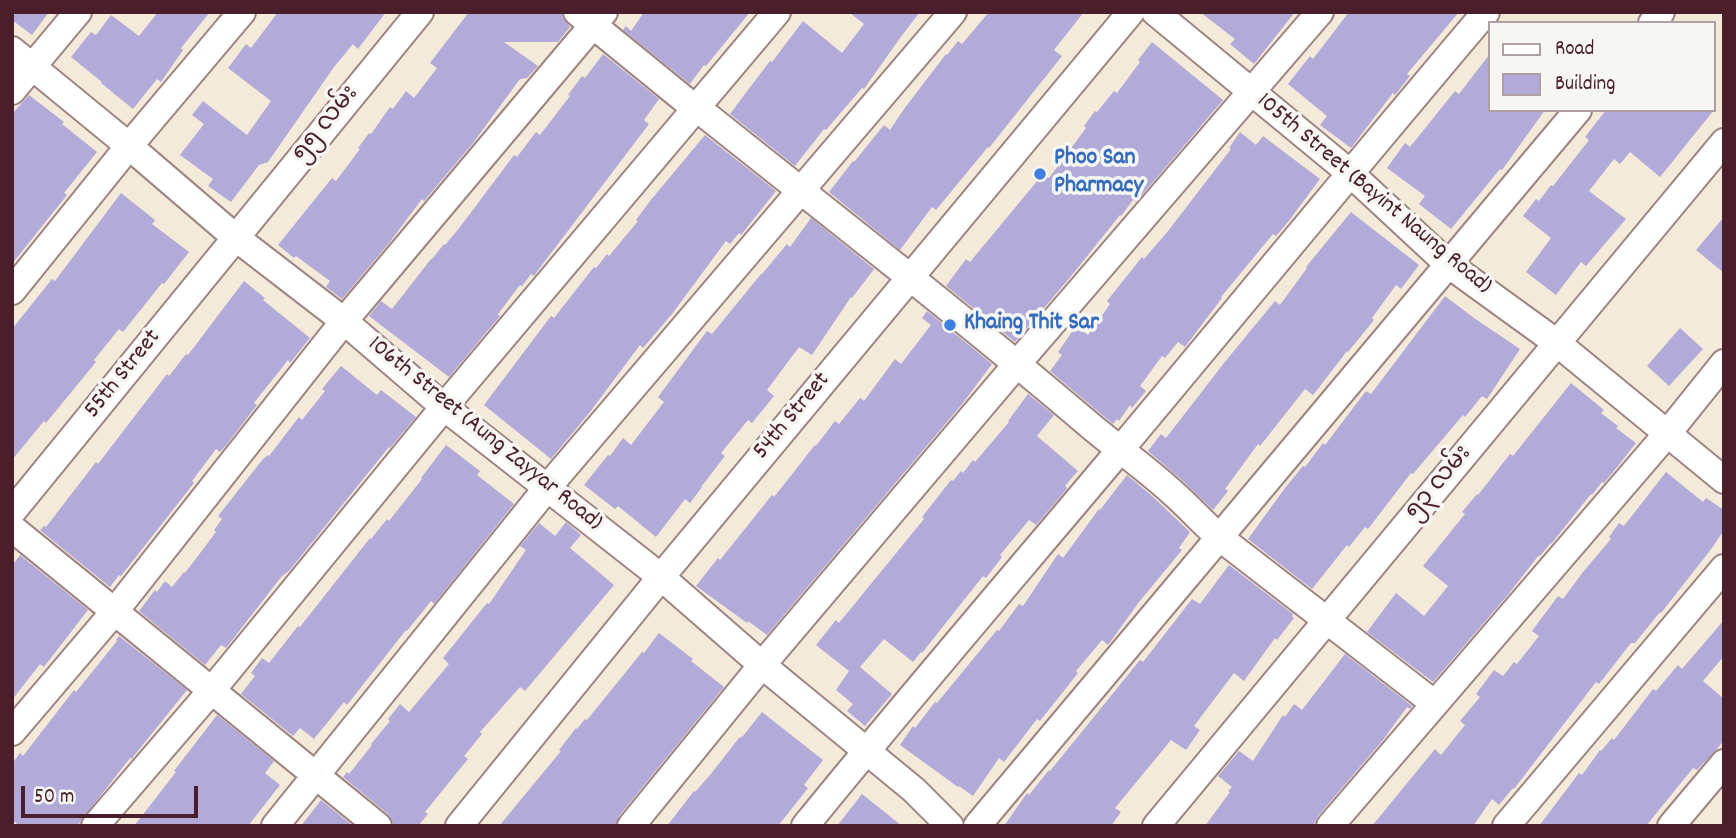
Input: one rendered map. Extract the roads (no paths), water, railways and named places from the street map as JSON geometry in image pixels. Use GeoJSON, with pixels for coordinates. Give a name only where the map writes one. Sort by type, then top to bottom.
{"type":"FeatureCollection","features":[{"type":"Feature","properties":{"kind":"street"},"geometry":{"type":"LineString","coordinates":[[12,91],[22,58],[78,12]]}},
{"type":"Feature","properties":{"kind":"street"},"geometry":{"type":"LineString","coordinates":[[12,291],[129,146],[243,12]]}},
{"type":"Feature","properties":{"kind":"street","name":"၅၅ လမ်း"},"geometry":{"type":"LineString","coordinates":[[235,237],[419,12]]}},
{"type":"Feature","properties":{"kind":"street"},"geometry":{"type":"LineString","coordinates":[[95,826],[212,690],[444,407],[777,12]]}},
{"type":"Feature","properties":{"kind":"street"},"geometry":{"type":"LineString","coordinates":[[275,826],[547,488],[953,12]]}},
{"type":"Feature","properties":{"kind":"street","name":"54th Street"},"geometry":{"type":"LineString","coordinates":[[459,826],[661,577],[1131,12]]}},
{"type":"Feature","properties":{"kind":"street","name":"105th Street (Bayint Naung Road)"},"geometry":{"type":"LineString","coordinates":[[1154,12],[1350,173],[1448,264],[1557,343],[1724,480]]}},
{"type":"Feature","properties":{"kind":"street"},"geometry":{"type":"LineString","coordinates":[[631,826],[762,665],[1320,12]]}},
{"type":"Feature","properties":{"kind":"street"},"geometry":{"type":"LineString","coordinates":[[805,826],[1486,12]]}},
{"type":"Feature","properties":{"kind":"street"},"geometry":{"type":"LineString","coordinates":[[12,732],[115,611],[344,321],[591,17],[696,108],[910,276],[1173,492],[1219,537],[1436,704]]}},
{"type":"Feature","properties":{"kind":"street","name":"106th Street (Aung Zayyar Road)"},"geometry":{"type":"LineString","coordinates":[[22,58],[235,237],[344,321],[444,407],[661,577],[762,665],[914,790],[950,826]]}},
{"type":"Feature","properties":{"kind":"street"},"geometry":{"type":"LineString","coordinates":[[977,826],[1576,112]]}},
{"type":"Feature","properties":{"kind":"street","name":"၅၃ လမ်း"},"geometry":{"type":"LineString","coordinates":[[1156,826],[1724,142]]}},
{"type":"Feature","properties":{"kind":"street","name":"55th Street"},"geometry":{"type":"LineString","coordinates":[[12,512],[235,237]]}},
{"type":"Feature","properties":{"kind":"street"},"geometry":{"type":"LineString","coordinates":[[1330,826],[1667,434],[1724,363]]}},
{"type":"Feature","properties":{"kind":"street"},"geometry":{"type":"LineString","coordinates":[[12,528],[377,826]]}},
{"type":"Feature","properties":{"kind":"street"},"geometry":{"type":"LineString","coordinates":[[1506,826],[1724,568]]}},
{"type":"Feature","properties":{"kind":"street"},"geometry":{"type":"LineString","coordinates":[[1671,826],[1724,763]]}},
{"type":"Feature","properties":{"kind":"place","name":"Phoo San Pharmacy"},"geometry":{"type":"Point","coordinates":[1040,174]}},
{"type":"Feature","properties":{"kind":"place","name":"Khaing Thit Sar"},"geometry":{"type":"Point","coordinates":[950,325]}}]}
